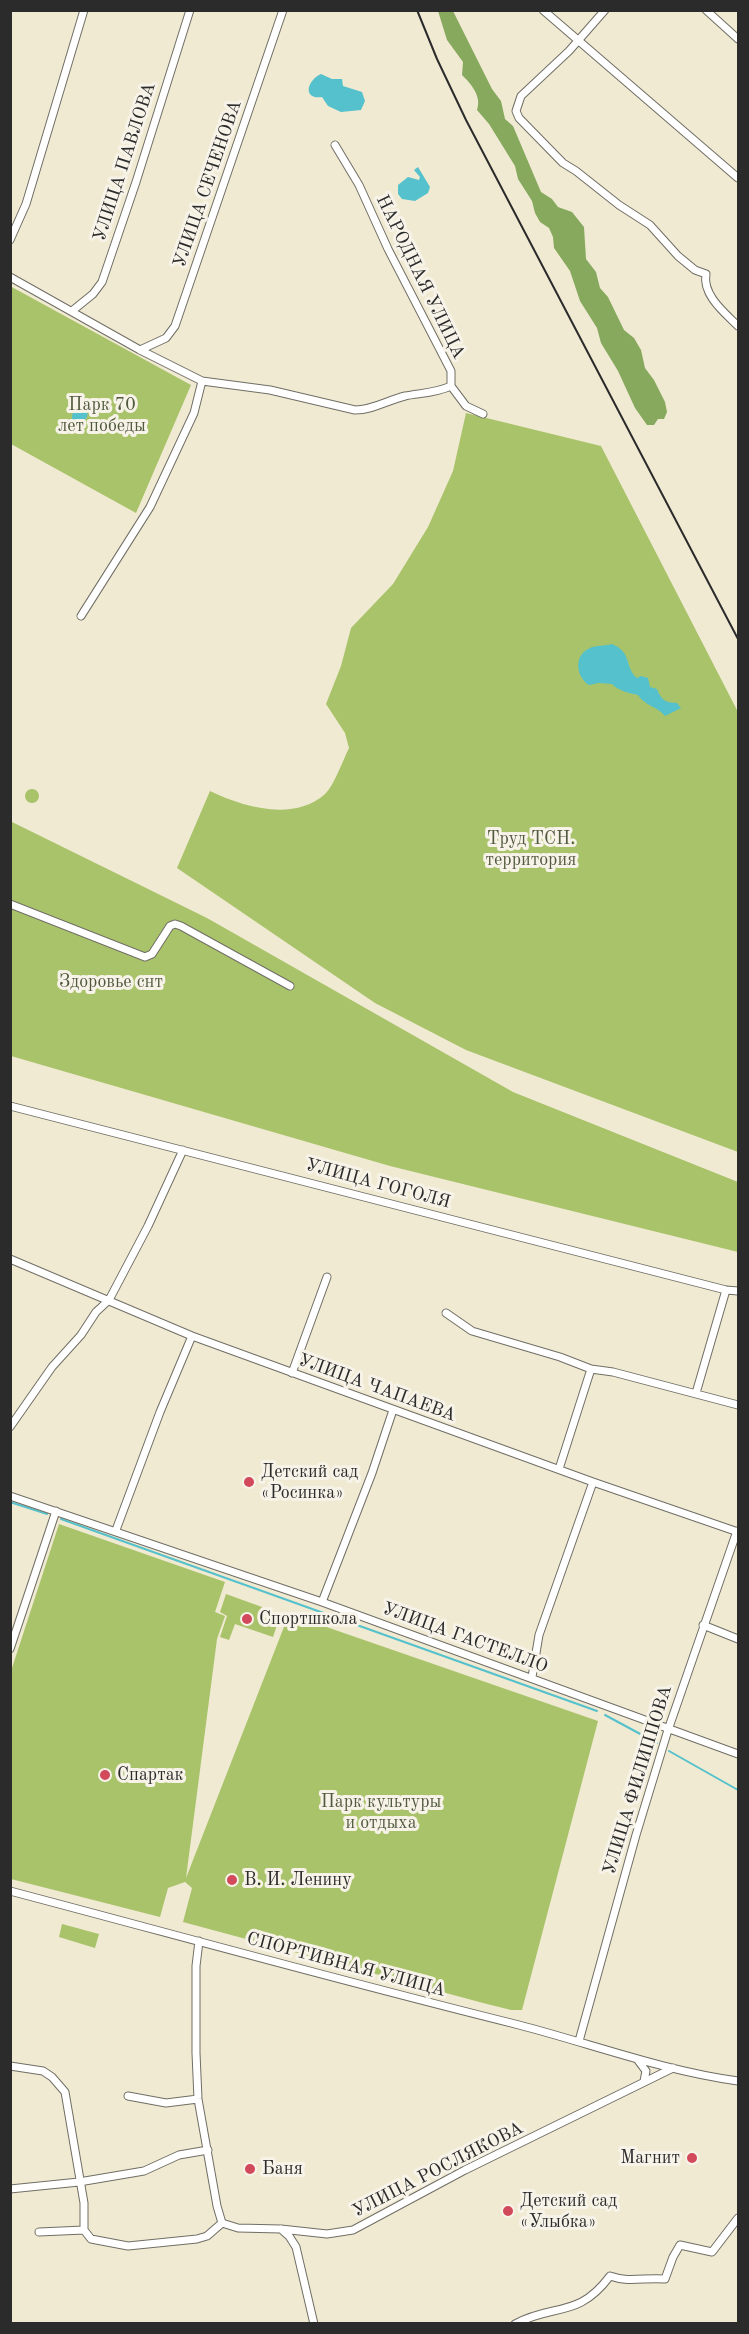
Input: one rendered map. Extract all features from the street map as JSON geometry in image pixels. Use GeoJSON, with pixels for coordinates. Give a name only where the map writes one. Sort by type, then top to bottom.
{"type":"FeatureCollection","features":[{"type":"Feature","properties":{"kind":"street"},"geometry":{"type":"LineString","coordinates":[[10,240],[26,204],[84,10]]}},
{"type":"Feature","properties":{"kind":"street","name":"УЛИЦА ПАВЛОВА"},"geometry":{"type":"LineString","coordinates":[[72,311],[93,294],[102,282],[190,10]]}},
{"type":"Feature","properties":{"kind":"street","name":"УЛИЦА СЕЧЕНОВА"},"geometry":{"type":"LineString","coordinates":[[140,350],[166,338],[175,326],[283,10]]}},
{"type":"Feature","properties":{"kind":"street"},"geometry":{"type":"LineString","coordinates":[[543,10],[738,178]]}},
{"type":"Feature","properties":{"kind":"street"},"geometry":{"type":"LineString","coordinates":[[605,10],[521,96],[516,111],[523,125],[563,163],[650,225],[678,256],[695,270],[706,274],[705,280],[710,293],[718,306],[738,326]]}},
{"type":"Feature","properties":{"kind":"street"},"geometry":{"type":"LineString","coordinates":[[706,10],[738,39]]}},
{"type":"Feature","properties":{"kind":"street","name":"НАРОДНАЯ УЛИЦА"},"geometry":{"type":"LineString","coordinates":[[335,145],[359,185],[388,249],[451,371],[451,386],[466,406],[483,414]]}},
{"type":"Feature","properties":{"kind":"street"},"geometry":{"type":"LineString","coordinates":[[10,277],[140,350],[202,381],[270,390],[355,410],[365,410],[404,396],[440,391],[451,386]]}},
{"type":"Feature","properties":{"kind":"street"},"geometry":{"type":"LineString","coordinates":[[81,616],[150,507],[194,413],[202,381]]}},
{"type":"Feature","properties":{"kind":"street"},"geometry":{"type":"LineString","coordinates":[[10,904],[145,957],[152,954],[170,926],[175,924],[290,986]]}},
{"type":"Feature","properties":{"kind":"street","name":"УЛИЦА ГОГОЛЯ"},"geometry":{"type":"LineString","coordinates":[[10,1106],[726,1290],[738,1291]]}},
{"type":"Feature","properties":{"kind":"street"},"geometry":{"type":"LineString","coordinates":[[10,1427],[52,1367],[81,1335],[96,1312],[109,1300],[148,1226],[183,1150]]}},
{"type":"Feature","properties":{"kind":"street","name":"УЛИЦА ЧАПАЕВА"},"geometry":{"type":"LineString","coordinates":[[10,1259],[192,1336],[593,1482],[738,1532]]}},
{"type":"Feature","properties":{"kind":"street"},"geometry":{"type":"LineString","coordinates":[[292,1373],[327,1277]]}},
{"type":"Feature","properties":{"kind":"street"},"geometry":{"type":"LineString","coordinates":[[696,1393],[726,1290]]}},
{"type":"Feature","properties":{"kind":"street"},"geometry":{"type":"LineString","coordinates":[[446,1313],[472,1331],[560,1357],[591,1369],[613,1372],[738,1406]]}},
{"type":"Feature","properties":{"kind":"street"},"geometry":{"type":"LineString","coordinates":[[116,1530],[160,1412],[192,1336]]}},
{"type":"Feature","properties":{"kind":"street"},"geometry":{"type":"LineString","coordinates":[[559,1469],[591,1369]]}},
{"type":"Feature","properties":{"kind":"street"},"geometry":{"type":"LineString","coordinates":[[321,1602],[372,1473],[393,1410]]}},
{"type":"Feature","properties":{"kind":"street"},"geometry":{"type":"LineString","coordinates":[[532,1677],[539,1635],[593,1482]]}},
{"type":"Feature","properties":{"kind":"street","name":"УЛИЦА ГАСТЕЛЛО"},"geometry":{"type":"LineString","coordinates":[[10,1496],[116,1530],[321,1602],[738,1754]]}},
{"type":"Feature","properties":{"kind":"street"},"geometry":{"type":"LineString","coordinates":[[10,1649],[56,1511]]}},
{"type":"Feature","properties":{"kind":"street","name":"УЛИЦА ФИЛИППОВА"},"geometry":{"type":"LineString","coordinates":[[579,2041],[636,1834],[668,1730],[738,1532]]}},
{"type":"Feature","properties":{"kind":"street"},"geometry":{"type":"LineString","coordinates":[[704,1625],[738,1639]]}},
{"type":"Feature","properties":{"kind":"street","name":"СПОРТИВНАЯ УЛИЦА"},"geometry":{"type":"LineString","coordinates":[[10,1891],[579,2041],[673,2068]]}},
{"type":"Feature","properties":{"kind":"street"},"geometry":{"type":"LineString","coordinates":[[10,2066],[43,2072],[65,2092],[84,2203],[84,2230],[91,2239],[128,2246],[197,2239],[214,2231],[222,2223],[198,2099],[196,1966],[199,1941]]}},
{"type":"Feature","properties":{"kind":"street"},"geometry":{"type":"LineString","coordinates":[[637,2059],[646,2071],[644,2081]]}},
{"type":"Feature","properties":{"kind":"street"},"geometry":{"type":"LineString","coordinates":[[673,2068],[738,2081]]}},
{"type":"Feature","properties":{"kind":"street","name":"УЛИЦА РОСЛЯКОВА"},"geometry":{"type":"LineString","coordinates":[[222,2223],[238,2228],[339,2234],[353,2230],[465,2170],[673,2068]]}},
{"type":"Feature","properties":{"kind":"street"},"geometry":{"type":"LineString","coordinates":[[128,2096],[166,2103],[198,2099]]}},
{"type":"Feature","properties":{"kind":"street"},"geometry":{"type":"LineString","coordinates":[[10,2189],[79,2182],[144,2170],[179,2155],[208,2150]]}},
{"type":"Feature","properties":{"kind":"street"},"geometry":{"type":"LineString","coordinates":[[515,2324],[574,2306],[598,2291],[610,2276],[628,2281],[649,2277],[665,2279],[680,2245],[712,2252],[738,2218]]}},
{"type":"Feature","properties":{"kind":"street"},"geometry":{"type":"LineString","coordinates":[[281,2229],[296,2247],[314,2324]]}},
{"type":"Feature","properties":{"kind":"street"},"geometry":{"type":"LineString","coordinates":[[39,2232],[84,2230]]}},
{"type":"Feature","properties":{"kind":"street"},"geometry":{"type":"LineString","coordinates":[[296,2247],[305,2232]]}},
{"type":"Feature","properties":{"kind":"green space"},"geometry":{"type":"Polygon","coordinates":[[[438,11],[453,11],[492,89],[501,101],[505,119],[513,126],[541,192],[552,199],[558,207],[572,212],[584,227],[586,259],[596,272],[600,288],[608,297],[624,330],[634,338],[641,350],[645,368],[665,402],[667,412],[664,419],[658,419],[654,425],[647,425],[635,408],[618,371],[601,343],[597,328],[580,301],[570,271],[554,248],[549,228],[540,222],[532,201],[518,179],[515,166],[489,124],[477,110],[477,95],[462,75],[463,62],[447,40],[438,11]]]}},
{"type":"Feature","properties":{"kind":"green space","name":"Парк 70 лет победы"},"geometry":{"type":"Polygon","coordinates":[[[10,286],[191,385],[136,513],[11,444],[10,286]]]}},
{"type":"Feature","properties":{"kind":"green space","name":"Труд ТСН. территория"},"geometry":{"type":"Polygon","coordinates":[[[466,413],[601,446],[738,712],[738,1152],[466,1050],[375,1003],[177,868],[210,791],[253,806],[284,810],[313,803],[332,785],[349,748],[345,733],[326,704],[341,666],[351,628],[393,584],[428,527],[453,471],[466,413]]]}},
{"type":"Feature","properties":{"kind":"green space"},"geometry":{"type":"Polygon","coordinates":[[[32,789],[37,791],[39,796],[37,801],[32,803],[27,801],[25,796],[27,791],[32,789]]]}},
{"type":"Feature","properties":{"kind":"green space","name":"Здоровье снт"},"geometry":{"type":"Polygon","coordinates":[[[10,821],[207,918],[513,1092],[738,1182],[738,1252],[390,1166],[11,1056],[10,821]]]}},
{"type":"Feature","properties":{"kind":"green space","name":"Парк культуры и отдыха"},"geometry":{"type":"Polygon","coordinates":[[[59,1524],[225,1582],[215,1612],[225,1616],[217,1639],[186,1878],[289,1614],[598,1721],[522,2010],[511,2010],[483,2003],[183,1922],[192,1888],[185,1882],[168,1888],[160,1917],[11,1879],[11,1671],[59,1524]]]}},
{"type":"Feature","properties":{"kind":"green space","name":"Спортшкола"},"geometry":{"type":"Polygon","coordinates":[[[226,1594],[262,1607],[259,1616],[278,1622],[273,1637],[235,1624],[229,1640],[220,1637],[227,1616],[220,1612],[226,1594]]]}},
{"type":"Feature","properties":{"kind":"green space"},"geometry":{"type":"Polygon","coordinates":[[[62,1924],[99,1934],[95,1948],[59,1937],[62,1924]]]}},
{"type":"Feature","properties":{"kind":"water"},"geometry":{"type":"Polygon","coordinates":[[[321,74],[332,79],[342,79],[343,86],[362,92],[365,101],[361,110],[341,112],[328,106],[322,97],[312,96],[309,93],[310,85],[321,74]]]}},
{"type":"Feature","properties":{"kind":"water"},"geometry":{"type":"Polygon","coordinates":[[[418,167],[430,187],[428,193],[415,201],[402,199],[398,194],[398,185],[408,177],[419,180],[420,177],[414,170],[418,167]]]}},
{"type":"Feature","properties":{"kind":"water"},"geometry":{"type":"Polygon","coordinates":[[[82,403],[88,411],[87,417],[78,428],[71,424],[73,411],[82,403]]]}},
{"type":"Feature","properties":{"kind":"water"},"geometry":{"type":"Polygon","coordinates":[[[612,644],[626,656],[637,678],[641,676],[648,678],[650,687],[657,689],[662,698],[677,703],[681,708],[665,716],[638,695],[621,690],[612,684],[589,685],[585,682],[579,673],[580,657],[588,649],[612,644]]]}},
{"type":"Feature","properties":{"kind":"waterway"},"geometry":{"type":"LineString","coordinates":[[10,1502],[47,1514]]}},
{"type":"Feature","properties":{"kind":"waterway"},"geometry":{"type":"LineString","coordinates":[[61,1519],[597,1711]]}},
{"type":"Feature","properties":{"kind":"waterway"},"geometry":{"type":"LineString","coordinates":[[605,1715],[657,1743]]}},
{"type":"Feature","properties":{"kind":"waterway"},"geometry":{"type":"LineString","coordinates":[[669,1751],[738,1790]]}},
{"type":"Feature","properties":{"kind":"railway"},"geometry":{"type":"LineString","coordinates":[[417,10],[466,120],[738,639]]}},
{"type":"Feature","properties":{"kind":"place","name":"Детский сад «Росинка»"},"geometry":{"type":"Point","coordinates":[249,1482]}},
{"type":"Feature","properties":{"kind":"place","name":"Спортшкола"},"geometry":{"type":"Point","coordinates":[247,1619]}},
{"type":"Feature","properties":{"kind":"place","name":"Спартак"},"geometry":{"type":"Point","coordinates":[105,1775]}},
{"type":"Feature","properties":{"kind":"place","name":"В. И. Ленину"},"geometry":{"type":"Point","coordinates":[232,1880]}},
{"type":"Feature","properties":{"kind":"place","name":"Магнит"},"geometry":{"type":"Point","coordinates":[692,2158]}},
{"type":"Feature","properties":{"kind":"place","name":"Баня"},"geometry":{"type":"Point","coordinates":[250,2169]}},
{"type":"Feature","properties":{"kind":"place","name":"Детский сад «Улыбка»"},"geometry":{"type":"Point","coordinates":[508,2211]}}]}
